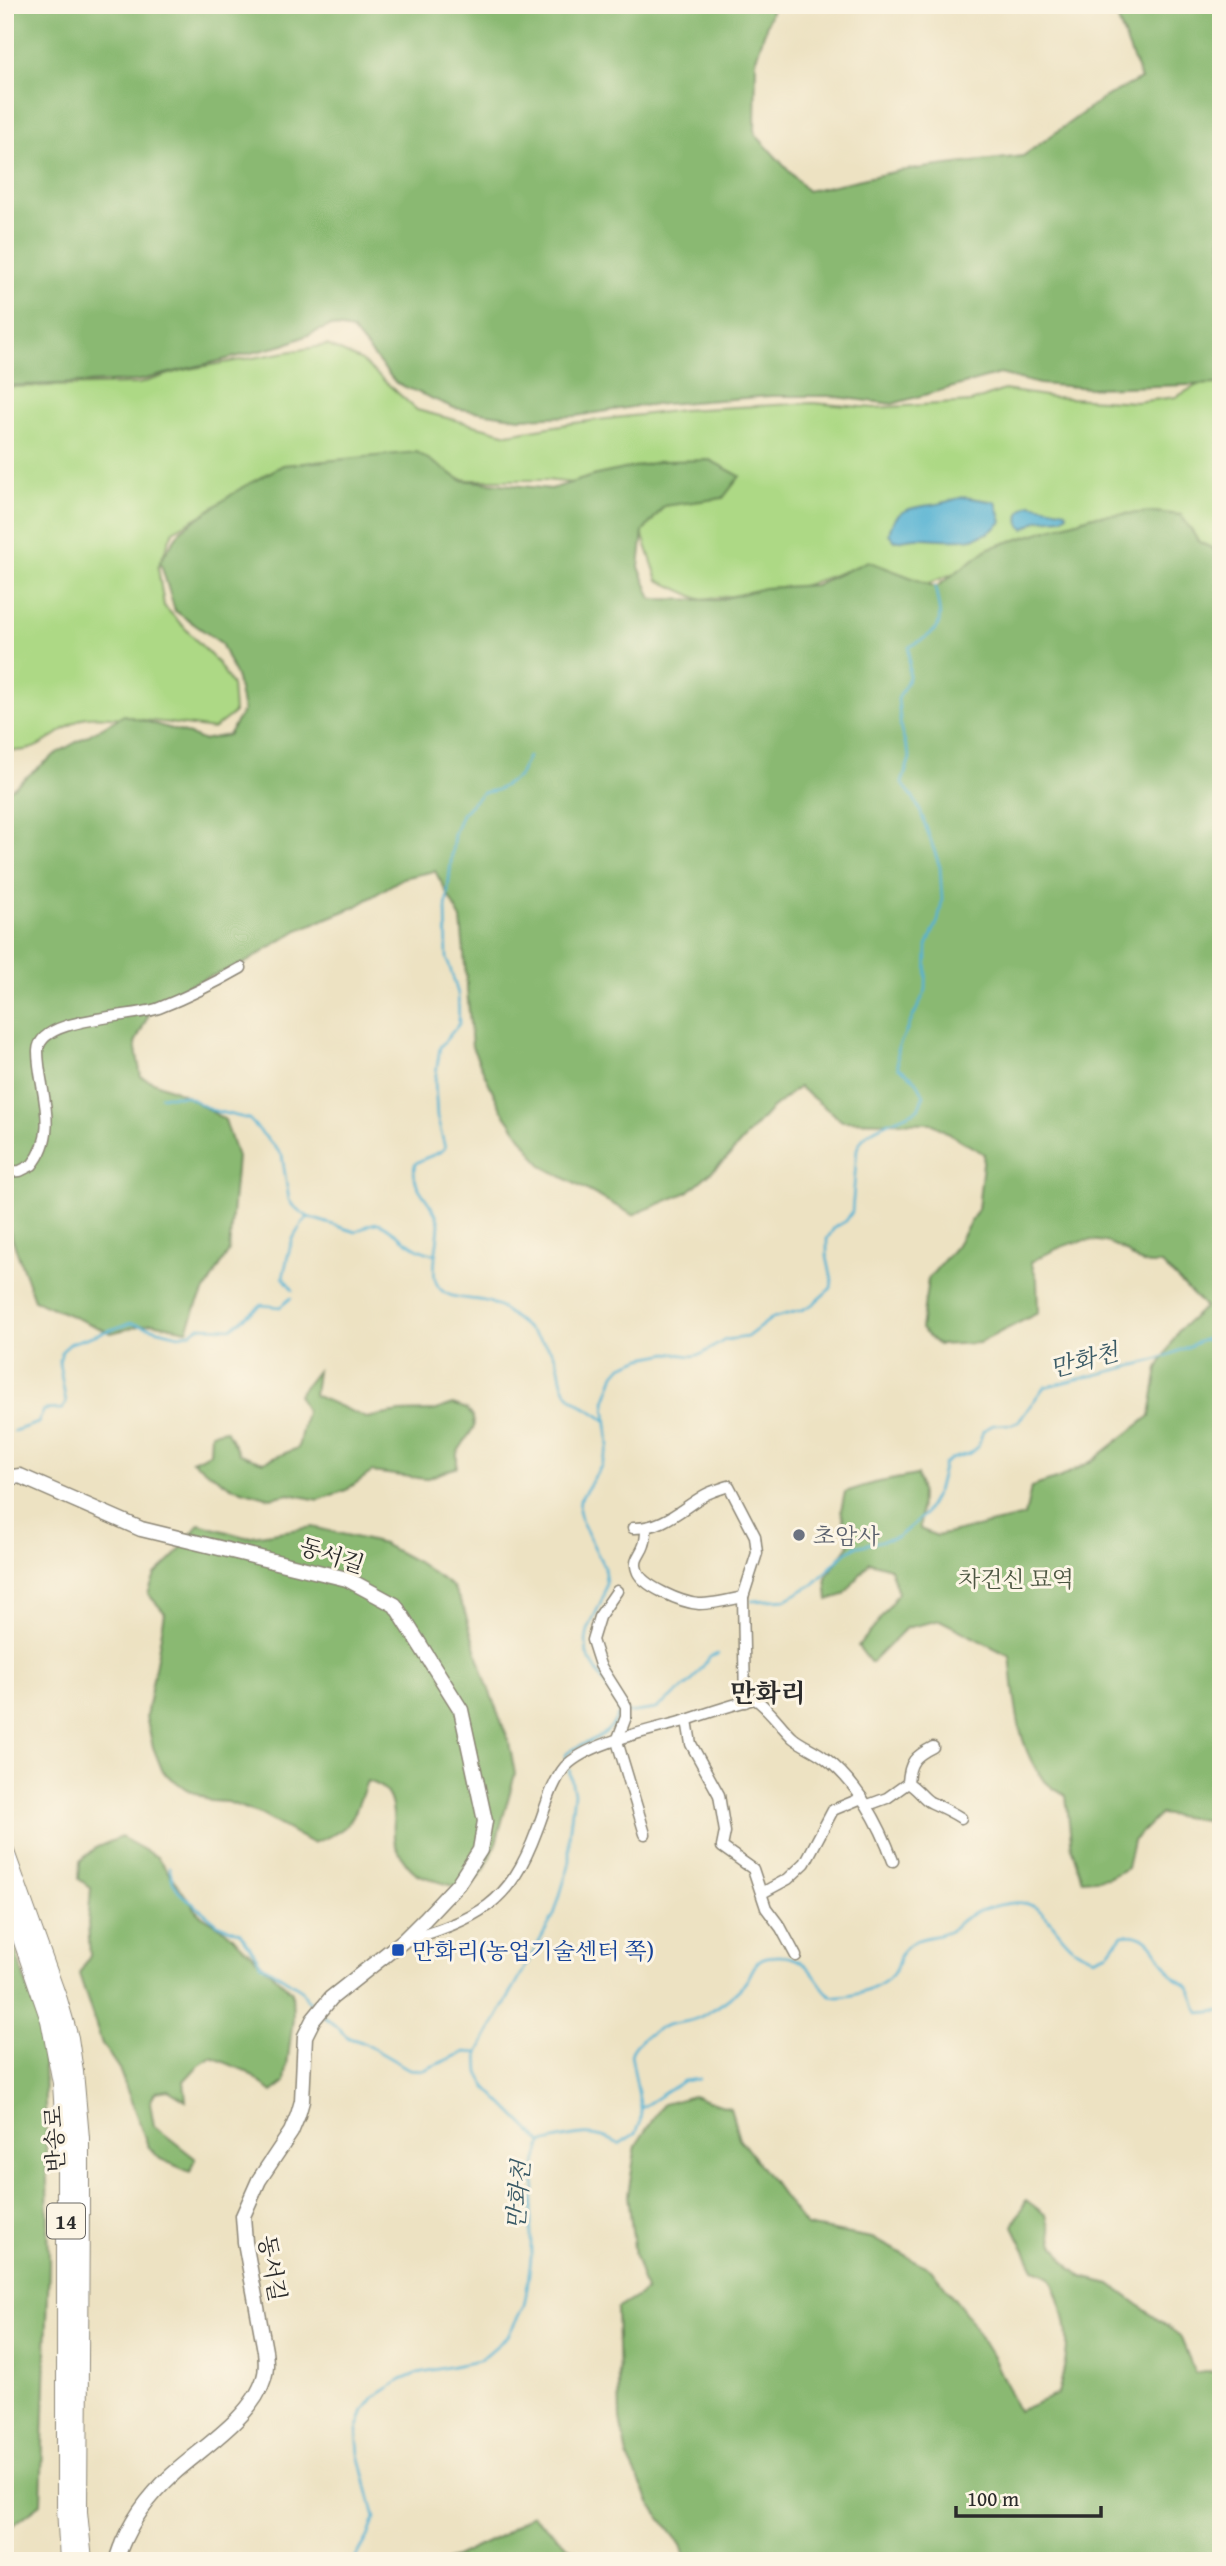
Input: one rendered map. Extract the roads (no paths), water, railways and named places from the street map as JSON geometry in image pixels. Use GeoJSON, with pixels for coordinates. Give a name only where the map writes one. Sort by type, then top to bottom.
{"type":"FeatureCollection","features":[{"type":"Feature","properties":{"kind":"main road","name":"반송로"},"geometry":{"type":"LineString","coordinates":[[5,1852],[58,2000],[69,2038],[74,2072],[80,2179],[78,2512],[83,2561]]}},
{"type":"Feature","properties":{"kind":"main road","name":"반송로"},"geometry":{"type":"LineString","coordinates":[[5,1889],[50,2020],[62,2083],[66,2149],[66,2507],[69,2561]]}},
{"type":"Feature","properties":{"kind":"street"},"geometry":{"type":"LineString","coordinates":[[5,1172],[20,1171],[32,1166],[42,1144],[48,1117],[38,1048],[45,1037],[53,1031],[99,1018],[158,1009],[242,968]]}},
{"type":"Feature","properties":{"kind":"street","name":"동서길"},"geometry":{"type":"LineString","coordinates":[[5,1478],[20,1476],[141,1529],[347,1579],[395,1605],[461,1710],[485,1821],[480,1850],[458,1884],[403,1941],[331,1997],[305,2036],[302,2101],[298,2115],[291,2132],[259,2180],[243,2216],[245,2242],[265,2351],[264,2382],[243,2412],[170,2477],[137,2514],[116,2561]]}},
{"type":"Feature","properties":{"kind":"street"},"geometry":{"type":"LineString","coordinates":[[633,1528],[646,1528],[671,1518],[705,1494],[729,1486],[755,1536],[757,1553],[743,1597],[745,1702],[755,1699],[766,1707],[793,1738],[828,1760],[865,1801],[893,1861]]}},
{"type":"Feature","properties":{"kind":"street"},"geometry":{"type":"LineString","coordinates":[[646,1528],[645,1542],[636,1558],[636,1566],[639,1575],[650,1585],[675,1597],[699,1604],[743,1597]]}},
{"type":"Feature","properties":{"kind":"street"},"geometry":{"type":"LineString","coordinates":[[617,1591],[599,1617],[592,1640],[600,1665],[624,1701],[626,1714],[617,1741],[645,1834]]}},
{"type":"Feature","properties":{"kind":"street","name":"동서길"},"geometry":{"type":"LineString","coordinates":[[403,1941],[457,1924],[482,1912],[509,1884],[532,1844],[554,1785],[579,1755],[745,1702]]}},
{"type":"Feature","properties":{"kind":"street"},"geometry":{"type":"LineString","coordinates":[[687,1720],[691,1744],[719,1795],[725,1832],[722,1847],[752,1869],[766,1908],[781,1928],[796,1956]]}},
{"type":"Feature","properties":{"kind":"street"},"geometry":{"type":"LineString","coordinates":[[908,1783],[909,1767],[919,1753],[933,1747]]}},
{"type":"Feature","properties":{"kind":"street"},"geometry":{"type":"LineString","coordinates":[[762,1893],[788,1880],[805,1863],[833,1810],[887,1798],[908,1783]]}},
{"type":"Feature","properties":{"kind":"street"},"geometry":{"type":"LineString","coordinates":[[908,1783],[918,1789],[928,1801],[945,1807],[961,1818]]}},
{"type":"Feature","properties":{"kind":"street"},"geometry":{"type":"LineString","coordinates":[[425,1919],[433,1932]]}},
{"type":"Feature","properties":{"kind":"water"},"geometry":{"type":"Polygon","coordinates":[[[964,497],[996,502],[1002,522],[984,534],[965,539],[919,538],[895,541],[889,534],[896,518],[907,510],[964,497]]]}},
{"type":"Feature","properties":{"kind":"water"},"geometry":{"type":"Polygon","coordinates":[[[1030,504],[1066,511],[1067,514],[1062,518],[1039,520],[1024,529],[1020,525],[1020,515],[1030,504]]]}},
{"type":"Feature","properties":{"kind":"waterway"},"geometry":{"type":"LineString","coordinates":[[619,1714],[619,1707],[587,1655],[588,1630],[603,1597],[606,1582],[604,1567],[579,1510],[580,1500],[602,1465],[609,1445],[605,1402],[615,1374],[622,1366],[642,1358],[668,1353],[692,1356],[702,1354],[725,1340],[747,1337],[772,1318],[802,1310],[813,1304],[831,1288],[827,1239],[834,1228],[846,1221],[852,1212],[857,1149],[861,1141],[875,1129],[918,1109],[924,1095],[916,1080],[898,1067],[897,1050],[926,990],[927,946],[938,921],[942,901],[940,867],[921,813],[902,783],[910,758],[901,731],[898,699],[909,677],[909,647],[930,635],[939,624],[935,586]]}},
{"type":"Feature","properties":{"kind":"waterway"},"geometry":{"type":"LineString","coordinates":[[528,757],[518,777],[497,790],[482,793],[462,814],[454,834],[446,908],[447,958],[458,994],[459,1024],[440,1047],[435,1081],[437,1117],[445,1148],[415,1164],[414,1173],[419,1188],[439,1223],[434,1270],[439,1288],[450,1295],[491,1303],[508,1313],[552,1351],[563,1385],[570,1396],[605,1420]]}},
{"type":"Feature","properties":{"kind":"waterway"},"geometry":{"type":"LineString","coordinates":[[161,1096],[186,1096],[211,1110],[249,1119],[282,1155],[289,1200],[308,1217]]}},
{"type":"Feature","properties":{"kind":"waterway"},"geometry":{"type":"LineString","coordinates":[[293,1290],[283,1277],[293,1239],[308,1217],[356,1232],[372,1224],[382,1224],[418,1249],[437,1254]]}},
{"type":"Feature","properties":{"kind":"waterway"},"geometry":{"type":"LineString","coordinates":[[14,1431],[38,1423],[44,1410],[62,1409],[66,1403],[59,1363],[62,1351],[71,1343],[131,1323],[179,1335],[190,1333],[199,1327],[231,1328],[261,1305],[280,1307],[291,1298]]}},
{"type":"Feature","properties":{"kind":"waterway","name":"만화천"},"geometry":{"type":"LineString","coordinates":[[752,1601],[787,1599],[814,1584],[845,1553],[855,1547],[898,1537],[924,1515],[937,1492],[944,1464],[971,1453],[978,1447],[983,1431],[993,1425],[1019,1421],[1044,1387],[1155,1360],[1221,1334]]}},
{"type":"Feature","properties":{"kind":"waterway","name":"만화천"},"geometry":{"type":"LineString","coordinates":[[628,1713],[656,1709],[690,1683],[710,1657],[718,1654]]}},
{"type":"Feature","properties":{"kind":"waterway","name":"만화천"},"geometry":{"type":"LineString","coordinates":[[567,1763],[565,1755],[607,1731],[618,1715]]}},
{"type":"Feature","properties":{"kind":"waterway","name":"만화천"},"geometry":{"type":"LineString","coordinates":[[354,2561],[375,2518],[359,2454],[357,2431],[364,2410],[374,2397],[401,2380],[418,2373],[479,2361],[508,2336],[524,2305],[531,2257],[531,2217],[535,2190],[533,2173],[542,2143],[487,2088],[479,2073],[478,2053],[554,1915],[569,1865],[574,1793],[569,1769]]}},
{"type":"Feature","properties":{"kind":"waterway"},"geometry":{"type":"LineString","coordinates":[[169,1867],[173,1882],[181,1894],[218,1924],[241,1933],[261,1964],[302,1990],[307,1999],[318,2008]]}},
{"type":"Feature","properties":{"kind":"waterway"},"geometry":{"type":"LineString","coordinates":[[542,2143],[590,2135],[619,2144],[636,2133],[640,2124],[641,2108],[631,2055],[633,2050],[647,2035],[660,2028],[694,2020],[721,2005],[743,1985],[763,1958],[784,1956],[797,1960],[814,1974],[831,1995],[853,1995],[868,1991],[887,1980],[895,1971],[903,1952],[915,1941],[945,1933],[965,1918],[1002,1904],[1023,1903],[1038,1909],[1074,1948],[1093,1958],[1109,1952],[1122,1935],[1142,1937],[1149,1941],[1175,1978],[1191,1989],[1199,2013],[1221,2011]]}},
{"type":"Feature","properties":{"kind":"waterway"},"geometry":{"type":"LineString","coordinates":[[324,2016],[349,2038],[362,2042],[409,2069],[424,2070],[465,2052],[478,2053]]}},
{"type":"Feature","properties":{"kind":"waterway"},"geometry":{"type":"LineString","coordinates":[[641,2108],[683,2081],[699,2079]]}},
{"type":"Feature","properties":{"kind":"place","name":"초암사"},"geometry":{"type":"Point","coordinates":[799,1535]}},
{"type":"Feature","properties":{"kind":"place","name":"만화리(농업기술센터 쪽)"},"geometry":{"type":"Point","coordinates":[398,1950]}},
{"type":"Feature","properties":{"kind":"district","name":"만화리"},"geometry":{"type":"Point","coordinates":[768,1692]}},
{"type":"Feature","properties":{"kind":"park label","name":"차건신 묘역"},"geometry":{"type":"Point","coordinates":[1016,1578]}}]}
